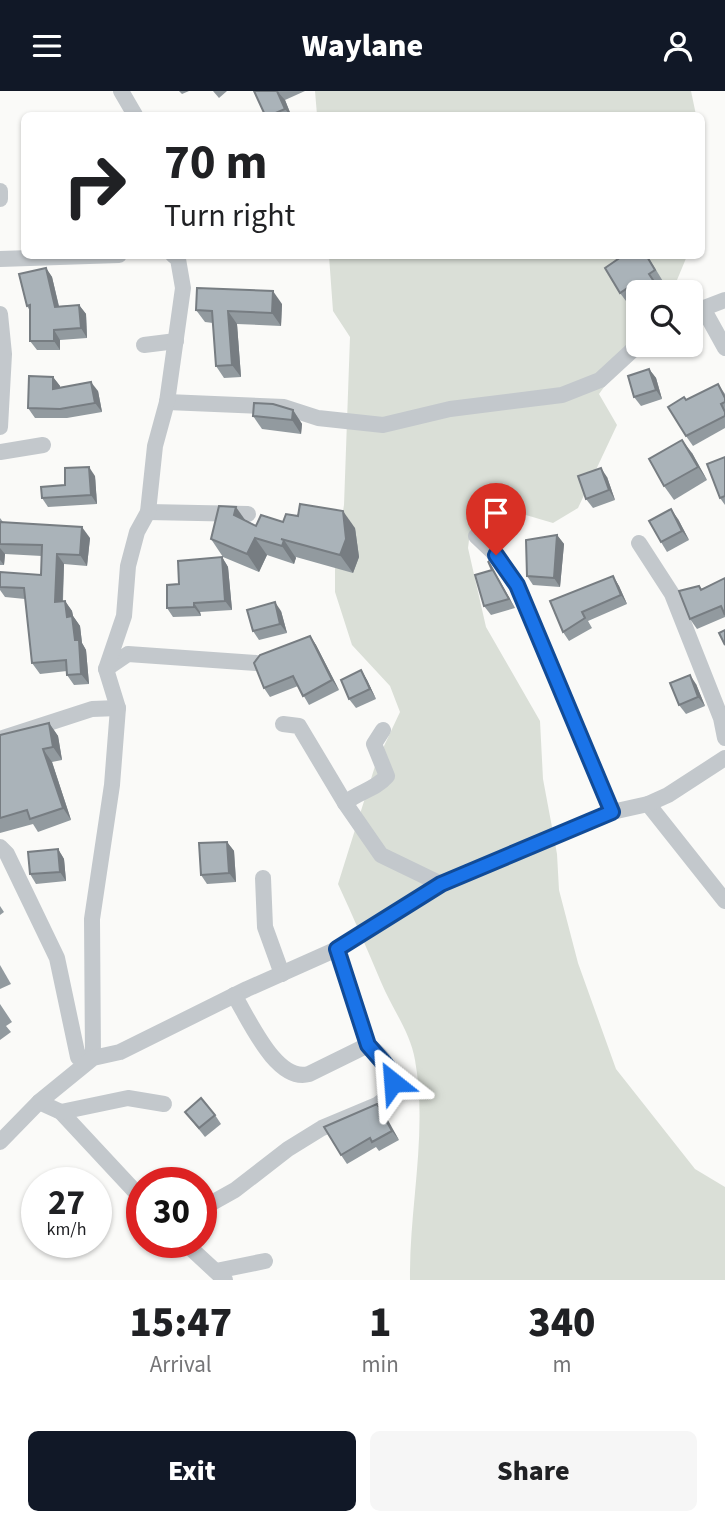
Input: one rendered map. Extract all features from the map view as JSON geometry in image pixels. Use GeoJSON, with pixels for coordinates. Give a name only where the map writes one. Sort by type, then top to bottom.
{"type":"FeatureCollection","features":[{"type":"Feature","properties":{"kind":"street"},"geometry":{"type":"LineString","coordinates":[[121,91],[133,112]]}},
{"type":"Feature","properties":{"kind":"street"},"geometry":{"type":"LineString","coordinates":[[0,191],[0,199]]}},
{"type":"Feature","properties":{"kind":"street"},"geometry":{"type":"LineString","coordinates":[[0,259],[21,258]]}},
{"type":"Feature","properties":{"kind":"street"},"geometry":{"type":"LineString","coordinates":[[93,1058],[92,919],[112,785],[118,708],[106,669],[124,616],[128,566],[137,532],[148,512],[155,446],[167,402],[183,288],[178,259]]}},
{"type":"Feature","properties":{"kind":"street"},"geometry":{"type":"LineString","coordinates":[[703,310],[725,300]]}},
{"type":"Feature","properties":{"kind":"street"},"geometry":{"type":"LineString","coordinates":[[0,314],[4,354],[0,427]]}},
{"type":"Feature","properties":{"kind":"street"},"geometry":{"type":"LineString","coordinates":[[703,319],[725,348]]}},
{"type":"Feature","properties":{"kind":"street"},"geometry":{"type":"LineString","coordinates":[[144,345],[176,341]]}},
{"type":"Feature","properties":{"kind":"street"},"geometry":{"type":"LineString","coordinates":[[167,402],[284,407],[318,418],[383,425],[450,409],[562,395],[600,380],[626,356]]}},
{"type":"Feature","properties":{"kind":"street"},"geometry":{"type":"LineString","coordinates":[[0,452],[43,445]]}},
{"type":"Feature","properties":{"kind":"street"},"geometry":{"type":"LineString","coordinates":[[148,512],[248,514]]}},
{"type":"Feature","properties":{"kind":"street"},"geometry":{"type":"LineString","coordinates":[[476,536],[496,555],[517,585],[612,812]]}},
{"type":"Feature","properties":{"kind":"street"},"geometry":{"type":"LineString","coordinates":[[639,543],[672,594],[721,718],[725,738]]}},
{"type":"Feature","properties":{"kind":"street"},"geometry":{"type":"LineString","coordinates":[[106,669],[128,654],[256,663]]}},
{"type":"Feature","properties":{"kind":"street"},"geometry":{"type":"LineString","coordinates":[[0,739],[92,709],[118,708]]}},
{"type":"Feature","properties":{"kind":"street"},"geometry":{"type":"LineString","coordinates":[[283,724],[299,726],[305,733],[345,803],[381,855],[441,884]]}},
{"type":"Feature","properties":{"kind":"street"},"geometry":{"type":"LineString","coordinates":[[345,803],[358,793],[376,788],[387,776],[374,744],[383,730]]}},
{"type":"Feature","properties":{"kind":"street"},"geometry":{"type":"LineString","coordinates":[[0,847],[7,854],[57,958],[78,1057],[93,1058],[120,1052],[234,995],[337,949],[441,884],[612,812],[648,804],[725,758]]}},
{"type":"Feature","properties":{"kind":"street"},"geometry":{"type":"LineString","coordinates":[[648,804],[725,901]]}},
{"type":"Feature","properties":{"kind":"street"},"geometry":{"type":"LineString","coordinates":[[263,878],[265,927],[282,974]]}},
{"type":"Feature","properties":{"kind":"street"},"geometry":{"type":"LineString","coordinates":[[217,1200],[322,1128],[377,1105],[392,1094],[393,1082],[389,1069],[368,1045],[337,949]]}},
{"type":"Feature","properties":{"kind":"street"},"geometry":{"type":"LineString","coordinates":[[234,995],[275,1061],[291,1075],[299,1077],[309,1074],[368,1045]]}},
{"type":"Feature","properties":{"kind":"street"},"geometry":{"type":"LineString","coordinates":[[0,1142],[39,1102],[93,1058]]}},
{"type":"Feature","properties":{"kind":"street"},"geometry":{"type":"LineString","coordinates":[[61,1112],[128,1098],[164,1104]]}},
{"type":"Feature","properties":{"kind":"street"},"geometry":{"type":"LineString","coordinates":[[39,1102],[61,1112],[126,1182]]}},
{"type":"Feature","properties":{"kind":"street"},"geometry":{"type":"LineString","coordinates":[[201,1258],[220,1276],[265,1261]]}},
{"type":"Feature","properties":{"kind":"shaded area"},"geometry":{"type":"Polygon","coordinates":[[[315,91],[691,91],[695,112],[317,112],[315,91]]]}},
{"type":"Feature","properties":{"kind":"shaded area"},"geometry":{"type":"Polygon","coordinates":[[[329,259],[686,259],[677,280],[626,280],[626,357],[599,394],[617,425],[578,508],[553,523],[499,507],[472,517],[468,548],[486,627],[540,721],[543,779],[557,854],[559,890],[578,963],[616,1069],[695,1169],[725,1187],[725,1280],[410,1280],[420,1115],[413,1049],[338,884],[376,763],[400,712],[390,686],[352,645],[335,592],[335,561],[344,505],[350,337],[333,311],[329,259]]]}},
{"type":"Feature","properties":{"kind":"building"},"geometry":{"type":"Polygon","coordinates":[[[254,91],[277,91],[285,109],[264,112],[254,91]]]}},
{"type":"Feature","properties":{"kind":"building"},"geometry":{"type":"Polygon","coordinates":[[[618,259],[648,259],[655,270],[649,274],[653,280],[626,280],[626,289],[620,293],[605,268],[618,259]]]}},
{"type":"Feature","properties":{"kind":"building"},"geometry":{"type":"Polygon","coordinates":[[[46,268],[55,307],[79,305],[81,328],[54,330],[54,341],[30,341],[30,305],[27,306],[19,274],[46,268]]]}},
{"type":"Feature","properties":{"kind":"building"},"geometry":{"type":"Polygon","coordinates":[[[197,288],[273,291],[272,313],[228,311],[232,365],[216,366],[212,311],[196,310],[197,288]]]}},
{"type":"Feature","properties":{"kind":"building"},"geometry":{"type":"Polygon","coordinates":[[[649,369],[656,390],[634,397],[628,376],[649,369]]]}},
{"type":"Feature","properties":{"kind":"building"},"geometry":{"type":"Polygon","coordinates":[[[29,376],[53,377],[53,389],[91,382],[95,403],[60,409],[28,408],[29,376]]]}},
{"type":"Feature","properties":{"kind":"building"},"geometry":{"type":"Polygon","coordinates":[[[718,384],[725,398],[725,402],[721,404],[725,416],[686,436],[668,407],[684,397],[686,400],[718,384]]]}},
{"type":"Feature","properties":{"kind":"building"},"geometry":{"type":"Polygon","coordinates":[[[254,403],[273,404],[293,410],[292,420],[253,416],[254,403]]]}},
{"type":"Feature","properties":{"kind":"building"},"geometry":{"type":"Polygon","coordinates":[[[682,440],[698,467],[664,486],[649,459],[682,440]]]}},
{"type":"Feature","properties":{"kind":"building"},"geometry":{"type":"Polygon","coordinates":[[[725,457],[725,496],[720,498],[707,464],[725,457]]]}},
{"type":"Feature","properties":{"kind":"building"},"geometry":{"type":"Polygon","coordinates":[[[89,467],[91,495],[42,498],[41,487],[65,485],[65,468],[89,467]]]}},
{"type":"Feature","properties":{"kind":"building"},"geometry":{"type":"Polygon","coordinates":[[[601,468],[609,490],[586,499],[578,476],[601,468]]]}},
{"type":"Feature","properties":{"kind":"building"},"geometry":{"type":"Polygon","coordinates":[[[300,504],[343,511],[346,539],[340,555],[281,539],[284,540],[282,546],[255,538],[247,554],[211,539],[219,506],[236,507],[234,515],[256,526],[261,515],[283,522],[286,514],[298,516],[300,504]]]}},
{"type":"Feature","properties":{"kind":"building"},"geometry":{"type":"Polygon","coordinates":[[[671,509],[682,531],[661,542],[649,521],[671,509]]]}},
{"type":"Feature","properties":{"kind":"building"},"geometry":{"type":"Polygon","coordinates":[[[481,513],[490,532],[473,517],[481,513]]]}},
{"type":"Feature","properties":{"kind":"building"},"geometry":{"type":"Polygon","coordinates":[[[0,522],[82,527],[80,555],[57,554],[55,602],[65,601],[67,617],[72,616],[75,640],[79,640],[81,674],[67,675],[66,660],[32,663],[24,588],[0,587],[0,572],[41,575],[42,545],[0,544],[0,522]]]}},
{"type":"Feature","properties":{"kind":"building"},"geometry":{"type":"Polygon","coordinates":[[[557,535],[554,578],[527,576],[526,540],[557,535]]]}},
{"type":"Feature","properties":{"kind":"building"},"geometry":{"type":"Polygon","coordinates":[[[222,557],[225,601],[194,603],[194,607],[167,608],[167,585],[179,584],[178,561],[222,557]]]}},
{"type":"Feature","properties":{"kind":"building"},"geometry":{"type":"Polygon","coordinates":[[[488,561],[509,599],[484,606],[475,575],[492,570],[488,561]]]}},
{"type":"Feature","properties":{"kind":"building"},"geometry":{"type":"Polygon","coordinates":[[[613,576],[621,595],[582,612],[585,618],[563,632],[550,601],[613,576]]]}},
{"type":"Feature","properties":{"kind":"building"},"geometry":{"type":"Polygon","coordinates":[[[725,578],[725,615],[721,606],[690,619],[679,591],[699,586],[701,590],[725,578]]]}},
{"type":"Feature","properties":{"kind":"building"},"geometry":{"type":"Polygon","coordinates":[[[275,602],[280,624],[253,631],[247,610],[275,602]]]}},
{"type":"Feature","properties":{"kind":"building"},"geometry":{"type":"Polygon","coordinates":[[[725,630],[725,645],[719,633],[725,630]]]}},
{"type":"Feature","properties":{"kind":"building"},"geometry":{"type":"Polygon","coordinates":[[[310,636],[332,680],[303,696],[293,676],[264,688],[254,663],[260,655],[310,636]]]}},
{"type":"Feature","properties":{"kind":"building"},"geometry":{"type":"Polygon","coordinates":[[[361,670],[370,689],[349,699],[341,680],[361,670]]]}},
{"type":"Feature","properties":{"kind":"building"},"geometry":{"type":"Polygon","coordinates":[[[690,675],[698,697],[679,705],[670,683],[690,675]]]}},
{"type":"Feature","properties":{"kind":"building"},"geometry":{"type":"Polygon","coordinates":[[[49,723],[53,747],[43,749],[63,808],[30,819],[27,810],[0,818],[0,735],[49,723]]]}},
{"type":"Feature","properties":{"kind":"building"},"geometry":{"type":"Polygon","coordinates":[[[227,842],[229,873],[201,875],[199,843],[227,842]]]}},
{"type":"Feature","properties":{"kind":"building"},"geometry":{"type":"Polygon","coordinates":[[[58,849],[60,872],[30,874],[28,852],[58,849]]]}},
{"type":"Feature","properties":{"kind":"building"},"geometry":{"type":"Polygon","coordinates":[[[201,1098],[215,1115],[199,1128],[185,1112],[201,1098]]]}},
{"type":"Feature","properties":{"kind":"building"},"geometry":{"type":"Polygon","coordinates":[[[377,1104],[392,1131],[372,1142],[370,1138],[341,1155],[324,1127],[377,1104]]]}},
{"type":"Feature","properties":{"kind":"route"},"geometry":{"type":"LineString","coordinates":[[393,1082],[389,1069],[377,1052],[368,1045],[337,949],[441,884],[612,812],[555,670],[517,585],[496,555]]}}]}
